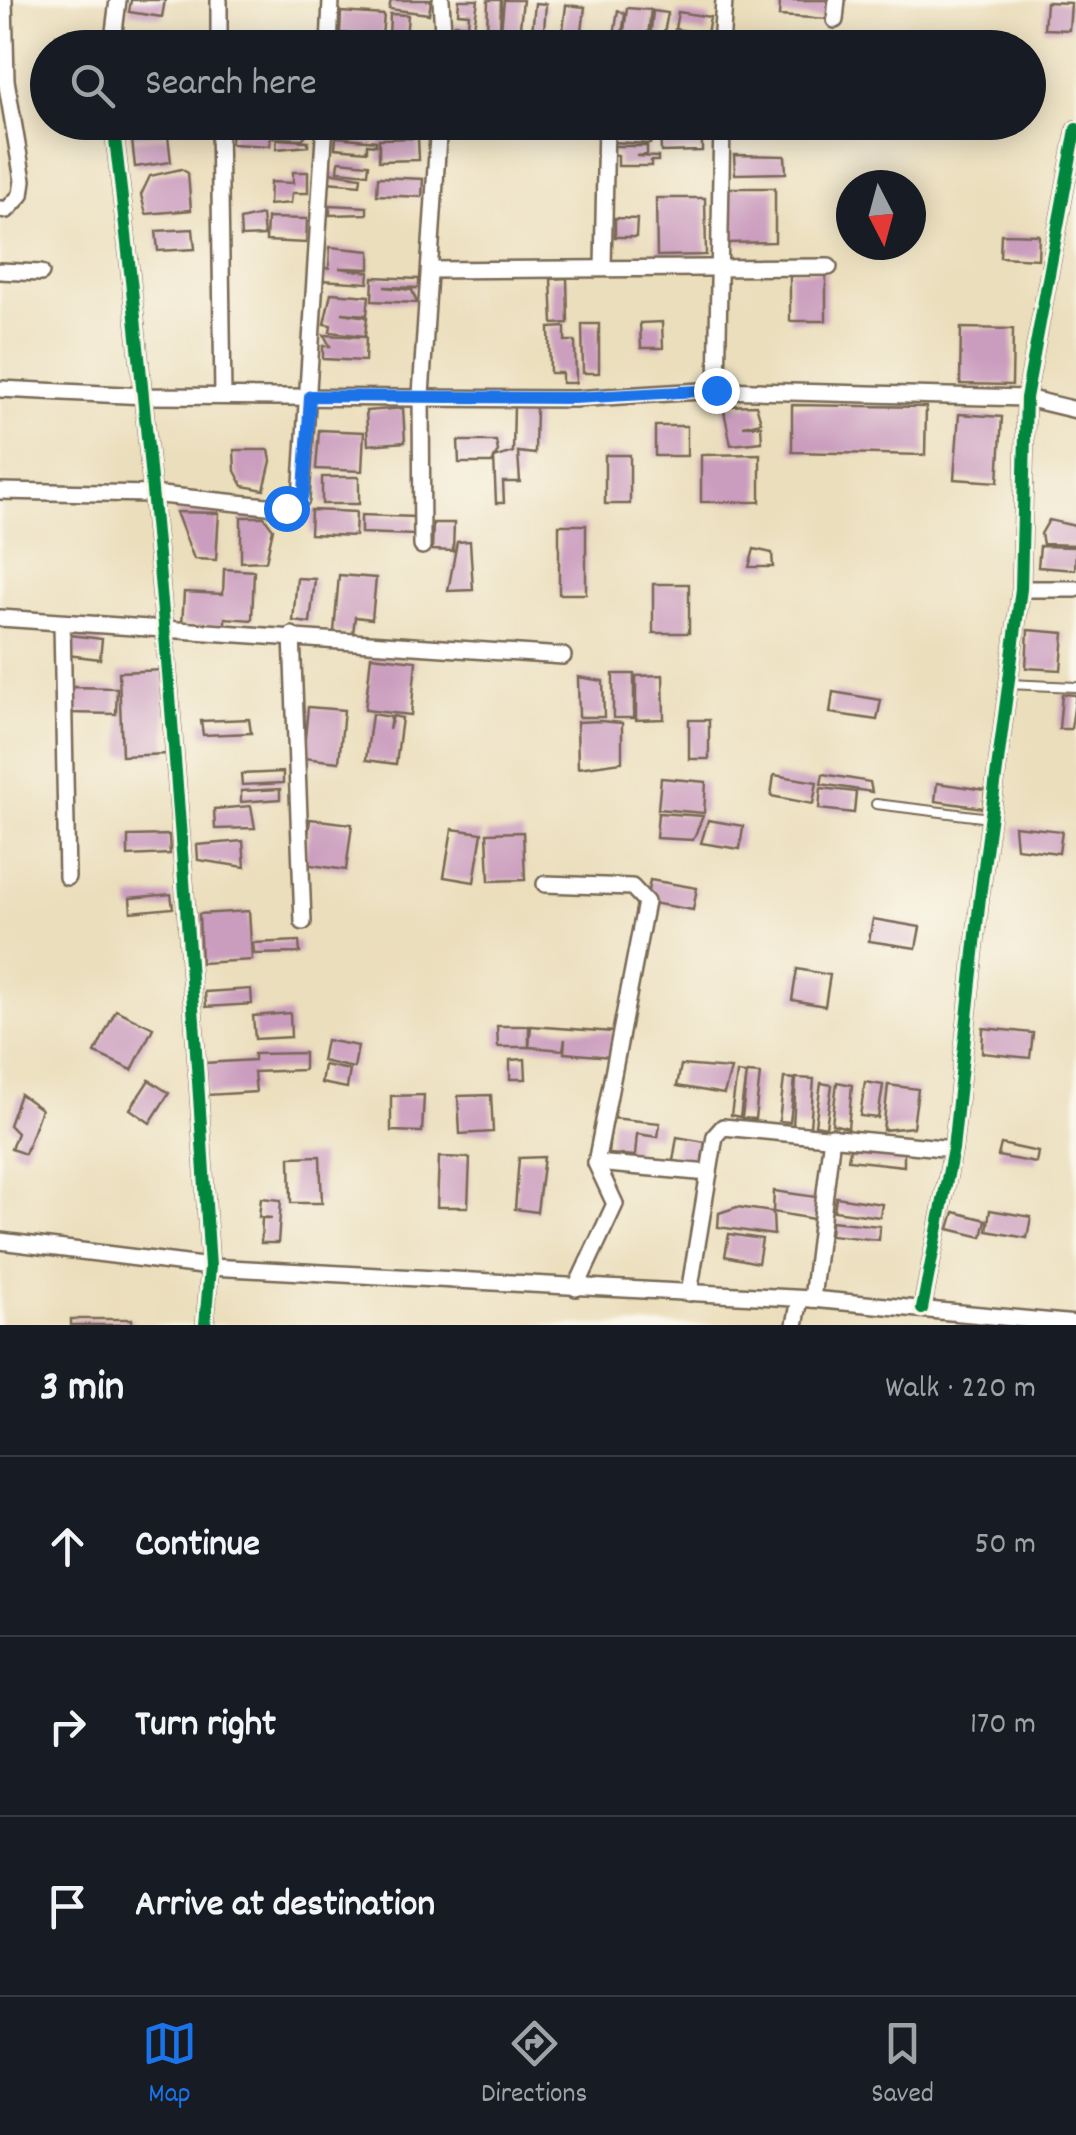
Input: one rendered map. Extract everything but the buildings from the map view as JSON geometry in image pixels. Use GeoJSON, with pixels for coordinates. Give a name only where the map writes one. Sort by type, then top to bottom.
{"type":"FeatureCollection","features":[{"type":"Feature","properties":{"kind":"street"},"geometry":{"type":"LineString","coordinates":[[0,209],[7,210],[21,196],[23,180],[3,79],[4,0]]}},
{"type":"Feature","properties":{"kind":"street"},"geometry":{"type":"LineString","coordinates":[[114,30],[118,0]]}},
{"type":"Feature","properties":{"kind":"street"},"geometry":{"type":"LineString","coordinates":[[218,30],[219,0]]}},
{"type":"Feature","properties":{"kind":"street"},"geometry":{"type":"LineString","coordinates":[[330,30],[331,0]]}},
{"type":"Feature","properties":{"kind":"street"},"geometry":{"type":"LineString","coordinates":[[440,0],[442,30]]}},
{"type":"Feature","properties":{"kind":"street"},"geometry":{"type":"LineString","coordinates":[[722,30],[724,0]]}},
{"type":"Feature","properties":{"kind":"street"},"geometry":{"type":"LineString","coordinates":[[836,20],[837,0]]}},
{"type":"Feature","properties":{"kind":"street"},"geometry":{"type":"LineString","coordinates":[[922,1310],[953,1149],[990,818],[1021,589],[1026,398],[1076,129]]}},
{"type":"Feature","properties":{"kind":"street"},"geometry":{"type":"LineString","coordinates":[[115,140],[146,396],[151,494],[166,631],[210,1267],[205,1325]]}},
{"type":"Feature","properties":{"kind":"street"},"geometry":{"type":"LineString","coordinates":[[220,140],[222,396]]}},
{"type":"Feature","properties":{"kind":"street"},"geometry":{"type":"LineString","coordinates":[[0,490],[151,494],[286,508],[294,504],[304,491],[323,140]]}},
{"type":"Feature","properties":{"kind":"street"},"geometry":{"type":"LineString","coordinates":[[422,546],[421,396],[439,140]]}},
{"type":"Feature","properties":{"kind":"street"},"geometry":{"type":"LineString","coordinates":[[603,268],[606,140]]}},
{"type":"Feature","properties":{"kind":"street"},"geometry":{"type":"LineString","coordinates":[[716,390],[722,140]]}},
{"type":"Feature","properties":{"kind":"street"},"geometry":{"type":"LineString","coordinates":[[430,270],[829,266]]}},
{"type":"Feature","properties":{"kind":"street"},"geometry":{"type":"LineString","coordinates":[[0,271],[41,273]]}},
{"type":"Feature","properties":{"kind":"street"},"geometry":{"type":"LineString","coordinates":[[0,389],[146,396],[574,398],[716,390],[1026,398],[1076,410]]}},
{"type":"Feature","properties":{"kind":"street"},"geometry":{"type":"LineString","coordinates":[[1021,589],[1076,589]]}},
{"type":"Feature","properties":{"kind":"street"},"geometry":{"type":"LineString","coordinates":[[0,618],[563,656]]}},
{"type":"Feature","properties":{"kind":"street"},"geometry":{"type":"LineString","coordinates":[[62,623],[67,877]]}},
{"type":"Feature","properties":{"kind":"street"},"geometry":{"type":"LineString","coordinates":[[292,635],[303,922]]}},
{"type":"Feature","properties":{"kind":"street"},"geometry":{"type":"LineString","coordinates":[[545,884],[632,887],[646,902],[596,1163],[615,1204],[576,1288]]}},
{"type":"Feature","properties":{"kind":"street"},"geometry":{"type":"LineString","coordinates":[[690,1293],[715,1136],[723,1127],[953,1149]]}},
{"type":"Feature","properties":{"kind":"street"},"geometry":{"type":"LineString","coordinates":[[796,1325],[806,1299],[832,1136]]}},
{"type":"Feature","properties":{"kind":"street"},"geometry":{"type":"LineString","coordinates":[[596,1163],[709,1172]]}},
{"type":"Feature","properties":{"kind":"street"},"geometry":{"type":"LineString","coordinates":[[0,1241],[210,1267],[806,1299],[1076,1324]]}},
{"type":"Feature","properties":{"kind":"lane"},"geometry":{"type":"LineString","coordinates":[[1008,684],[1076,687]]}},
{"type":"Feature","properties":{"kind":"lane"},"geometry":{"type":"LineString","coordinates":[[876,804],[990,818]]}},
{"type":"Feature","properties":{"kind":"cycle path"},"geometry":{"type":"LineString","coordinates":[[922,1309],[953,1149],[980,897],[1021,589],[1026,398],[1076,129]]}},
{"type":"Feature","properties":{"kind":"cycle path"},"geometry":{"type":"LineString","coordinates":[[115,140],[158,551],[181,837],[210,1267],[205,1325]]}},
{"type":"Feature","properties":{"kind":"route"},"geometry":{"type":"LineString","coordinates":[[286,508],[301,500],[304,491],[310,396],[574,398],[716,390]]}}]}
